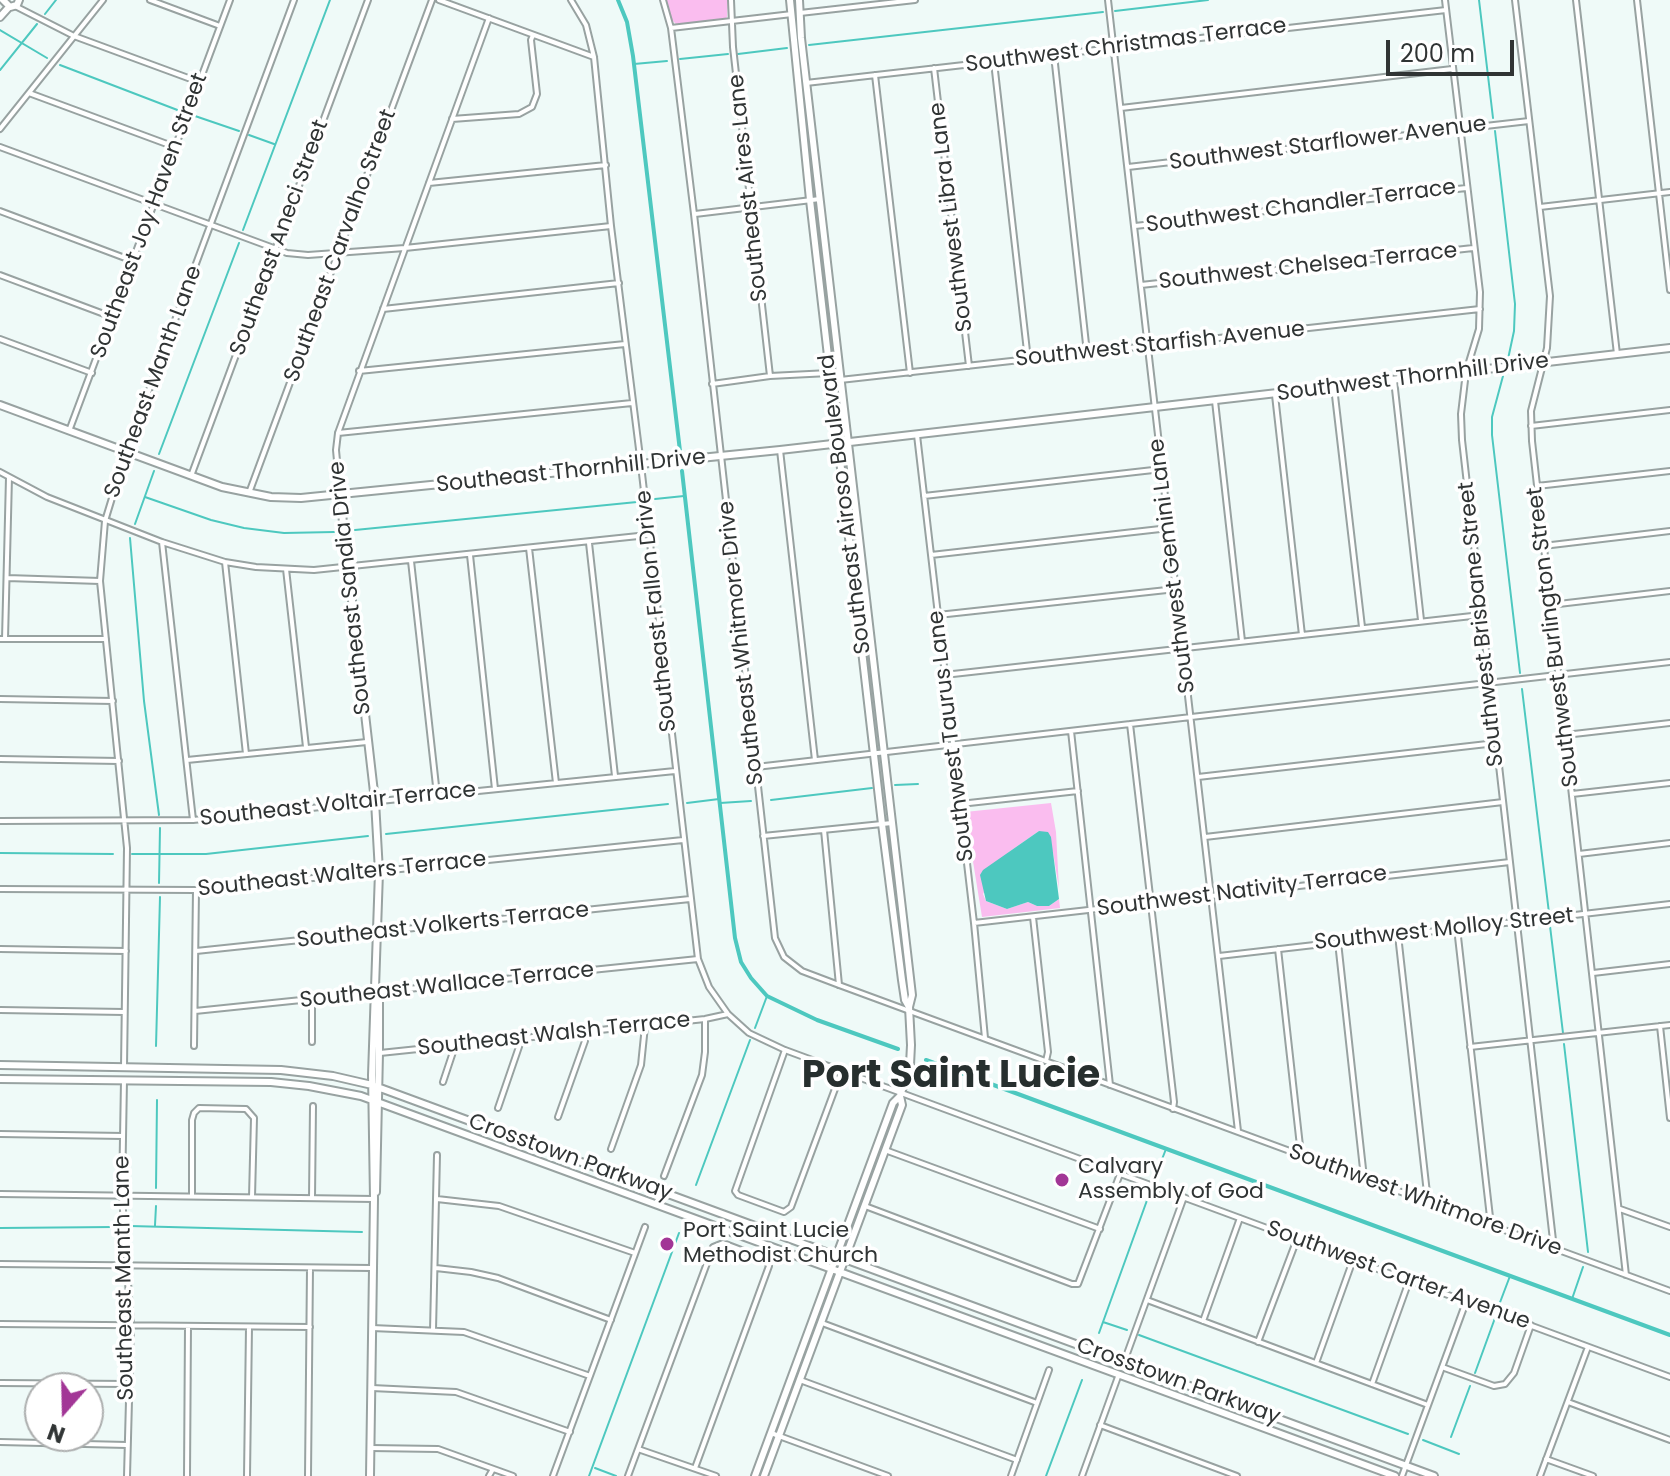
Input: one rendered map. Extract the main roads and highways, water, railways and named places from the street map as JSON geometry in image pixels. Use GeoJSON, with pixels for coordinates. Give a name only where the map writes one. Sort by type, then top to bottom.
{"type":"FeatureCollection","features":[{"type":"Feature","properties":{"kind":"main road","name":"Southeast Airoso Boulevard"},"geometry":{"type":"LineString","coordinates":[[764,1476],[902,1105],[901,1094],[910,1065],[909,1009],[912,995],[810,112],[790,0]]}},
{"type":"Feature","properties":{"kind":"main road","name":"Southeast Airoso Boulevard"},"geometry":{"type":"LineString","coordinates":[[799,0],[794,13],[810,200],[882,824],[905,1000],[909,1009]]}},
{"type":"Feature","properties":{"kind":"main road"},"geometry":{"type":"LineString","coordinates":[[0,17],[10,4]]}},
{"type":"Feature","properties":{"kind":"main road"},"geometry":{"type":"LineString","coordinates":[[801,113],[810,112]]}},
{"type":"Feature","properties":{"kind":"main road","name":"Southwest Thornhill Drive"},"geometry":{"type":"LineString","coordinates":[[1155,407],[1670,348]]}},
{"type":"Feature","properties":{"kind":"main road","name":"Southeast Thornhill Drive"},"geometry":{"type":"LineString","coordinates":[[0,405],[191,476],[249,493],[301,498],[641,465],[1155,407]]}},
{"type":"Feature","properties":{"kind":"main road","name":"Southeast Sandia Drive"},"geometry":{"type":"LineString","coordinates":[[340,496],[375,801],[379,872],[379,1053],[375,1086]]}},
{"type":"Feature","properties":{"kind":"main road","name":"Southeast Sandia Drive"},"geometry":{"type":"LineString","coordinates":[[370,1476],[372,1268],[376,1195],[374,997],[377,992]]}},
{"type":"Feature","properties":{"kind":"main road","name":"Crosstown Parkway"},"geometry":{"type":"LineString","coordinates":[[0,1065],[281,1070],[320,1074],[375,1086],[1434,1476]]}},
{"type":"Feature","properties":{"kind":"main road"},"geometry":{"type":"LineString","coordinates":[[18,1079],[23,1074],[23,1065]]}},
{"type":"Feature","properties":{"kind":"main road","name":"Crosstown Parkway"},"geometry":{"type":"LineString","coordinates":[[0,1079],[284,1083],[333,1089],[375,1100],[1395,1476]]}},
{"type":"Feature","properties":{"kind":"main road","name":"Southeast Airoso Boulevard"},"geometry":{"type":"LineString","coordinates":[[755,1476],[893,1103],[901,1094]]}},
{"type":"Feature","properties":{"kind":"water"},"geometry":{"type":"Polygon","coordinates":[[[1039,831],[1048,832],[1051,837],[1059,899],[1049,906],[1028,902],[1007,909],[986,901],[980,875],[983,870],[1039,831]]]}},
{"type":"Feature","properties":{"kind":"waterway"},"geometry":{"type":"LineString","coordinates":[[45,14],[56,0]]}},
{"type":"Feature","properties":{"kind":"waterway"},"geometry":{"type":"LineString","coordinates":[[243,230],[330,0]]}},
{"type":"Feature","properties":{"kind":"waterway"},"geometry":{"type":"LineString","coordinates":[[618,0],[627,22],[633,56],[680,451]]}},
{"type":"Feature","properties":{"kind":"waterway"},"geometry":{"type":"LineString","coordinates":[[1115,11],[1208,0]]}},
{"type":"Feature","properties":{"kind":"waterway"},"geometry":{"type":"LineString","coordinates":[[1479,0],[1493,118]]}},
{"type":"Feature","properties":{"kind":"waterway"},"geometry":{"type":"LineString","coordinates":[[809,45],[1103,12]]}},
{"type":"Feature","properties":{"kind":"waterway"},"geometry":{"type":"LineString","coordinates":[[0,70],[37,24]]}},
{"type":"Feature","properties":{"kind":"waterway"},"geometry":{"type":"LineString","coordinates":[[0,30],[47,58]]}},
{"type":"Feature","properties":{"kind":"waterway"},"geometry":{"type":"LineString","coordinates":[[738,54],[787,48]]}},
{"type":"Feature","properties":{"kind":"waterway"},"geometry":{"type":"LineString","coordinates":[[680,59],[728,54]]}},
{"type":"Feature","properties":{"kind":"waterway"},"geometry":{"type":"LineString","coordinates":[[634,64],[667,61]]}},
{"type":"Feature","properties":{"kind":"waterway"},"geometry":{"type":"LineString","coordinates":[[60,65],[180,111]]}},
{"type":"Feature","properties":{"kind":"waterway"},"geometry":{"type":"LineString","coordinates":[[195,116],[239,131]]}},
{"type":"Feature","properties":{"kind":"waterway"},"geometry":{"type":"LineString","coordinates":[[1495,131],[1515,304],[1514,331],[1508,359]]}},
{"type":"Feature","properties":{"kind":"waterway"},"geometry":{"type":"LineString","coordinates":[[249,135],[274,144]]}},
{"type":"Feature","properties":{"kind":"waterway"},"geometry":{"type":"LineString","coordinates":[[159,454],[239,243]]}},
{"type":"Feature","properties":{"kind":"waterway"},"geometry":{"type":"LineString","coordinates":[[1503,376],[1492,417],[1492,435],[1520,673]]}},
{"type":"Feature","properties":{"kind":"waterway"},"geometry":{"type":"LineString","coordinates":[[135,524],[154,471]]}},
{"type":"Feature","properties":{"kind":"waterway"},"geometry":{"type":"LineString","coordinates":[[682,471],[735,938],[741,962],[767,996],[817,1020],[898,1049]]}},
{"type":"Feature","properties":{"kind":"waterway"},"geometry":{"type":"LineString","coordinates":[[655,499],[684,496]]}},
{"type":"Feature","properties":{"kind":"waterway"},"geometry":{"type":"LineString","coordinates":[[145,497],[244,528],[284,533],[334,532]]}},
{"type":"Feature","properties":{"kind":"waterway"},"geometry":{"type":"LineString","coordinates":[[355,530],[637,502]]}},
{"type":"Feature","properties":{"kind":"waterway"},"geometry":{"type":"LineString","coordinates":[[130,538],[144,701],[159,815]]}},
{"type":"Feature","properties":{"kind":"waterway"},"geometry":{"type":"LineString","coordinates":[[1522,689],[1549,913]]}},
{"type":"Feature","properties":{"kind":"waterway"},"geometry":{"type":"LineString","coordinates":[[895,785],[918,784]]}},
{"type":"Feature","properties":{"kind":"waterway"},"geometry":{"type":"LineString","coordinates":[[771,800],[872,788]]}},
{"type":"Feature","properties":{"kind":"waterway"},"geometry":{"type":"LineString","coordinates":[[687,803],[719,799]]}},
{"type":"Feature","properties":{"kind":"waterway"},"geometry":{"type":"LineString","coordinates":[[720,803],[751,801]]}},
{"type":"Feature","properties":{"kind":"waterway"},"geometry":{"type":"LineString","coordinates":[[386,834],[668,804]]}},
{"type":"Feature","properties":{"kind":"waterway"},"geometry":{"type":"LineString","coordinates":[[159,883],[160,828]]}},
{"type":"Feature","properties":{"kind":"waterway"},"geometry":{"type":"LineString","coordinates":[[132,854],[206,854],[368,836]]}},
{"type":"Feature","properties":{"kind":"waterway"},"geometry":{"type":"LineString","coordinates":[[0,853],[113,854]]}},
{"type":"Feature","properties":{"kind":"waterway"},"geometry":{"type":"LineString","coordinates":[[156,1046],[160,897]]}},
{"type":"Feature","properties":{"kind":"waterway"},"geometry":{"type":"LineString","coordinates":[[1550,926],[1563,1033]]}},
{"type":"Feature","properties":{"kind":"waterway"},"geometry":{"type":"LineString","coordinates":[[755,1028],[767,996]]}},
{"type":"Feature","properties":{"kind":"waterway"},"geometry":{"type":"LineString","coordinates":[[696,1185],[750,1040]]}},
{"type":"Feature","properties":{"kind":"waterway"},"geometry":{"type":"LineString","coordinates":[[1564,1044],[1588,1252]]}},
{"type":"Feature","properties":{"kind":"waterway"},"geometry":{"type":"LineString","coordinates":[[926,1060],[1670,1335]]}},
{"type":"Feature","properties":{"kind":"waterway"},"geometry":{"type":"LineString","coordinates":[[156,1188],[157,1100]]}},
{"type":"Feature","properties":{"kind":"waterway"},"geometry":{"type":"LineString","coordinates":[[1155,1177],[1166,1149]]}},
{"type":"Feature","properties":{"kind":"waterway"},"geometry":{"type":"LineString","coordinates":[[1099,1333],[1150,1192]]}},
{"type":"Feature","properties":{"kind":"waterway"},"geometry":{"type":"LineString","coordinates":[[155,1225],[156,1206]]}},
{"type":"Feature","properties":{"kind":"waterway"},"geometry":{"type":"LineString","coordinates":[[130,1226],[362,1232]]}},
{"type":"Feature","properties":{"kind":"waterway"},"geometry":{"type":"LineString","coordinates":[[0,1228],[114,1227]]}},
{"type":"Feature","properties":{"kind":"waterway"},"geometry":{"type":"LineString","coordinates":[[589,1476],[679,1233]]}},
{"type":"Feature","properties":{"kind":"waterway"},"geometry":{"type":"LineString","coordinates":[[1572,1299],[1583,1267]]}},
{"type":"Feature","properties":{"kind":"waterway"},"geometry":{"type":"LineString","coordinates":[[1499,1305],[1510,1276]]}},
{"type":"Feature","properties":{"kind":"waterway"},"geometry":{"type":"LineString","coordinates":[[1475,1373],[1495,1318]]}},
{"type":"Feature","properties":{"kind":"waterway"},"geometry":{"type":"LineString","coordinates":[[1103,1322],[1127,1330]]}},
{"type":"Feature","properties":{"kind":"waterway"},"geometry":{"type":"LineString","coordinates":[[1139,1335],[1408,1434]]}},
{"type":"Feature","properties":{"kind":"waterway"},"geometry":{"type":"LineString","coordinates":[[1046,1476],[1082,1380]]}},
{"type":"Feature","properties":{"kind":"waterway"},"geometry":{"type":"LineString","coordinates":[[1451,1437],[1470,1386]]}},
{"type":"Feature","properties":{"kind":"waterway"},"geometry":{"type":"LineString","coordinates":[[1423,1440],[1459,1454]]}},
{"type":"Feature","properties":{"kind":"waterway"},"geometry":{"type":"LineString","coordinates":[[595,1468],[616,1476]]}},
{"type":"Feature","properties":{"kind":"place","name":"Calvary Assembly of God"},"geometry":{"type":"Point","coordinates":[1062,1180]}},
{"type":"Feature","properties":{"kind":"place","name":"Port Saint Lucie Methodist Church"},"geometry":{"type":"Point","coordinates":[667,1244]}},
{"type":"Feature","properties":{"kind":"district","name":"Port Saint Lucie"},"geometry":{"type":"Point","coordinates":[951,1077]}}]}
